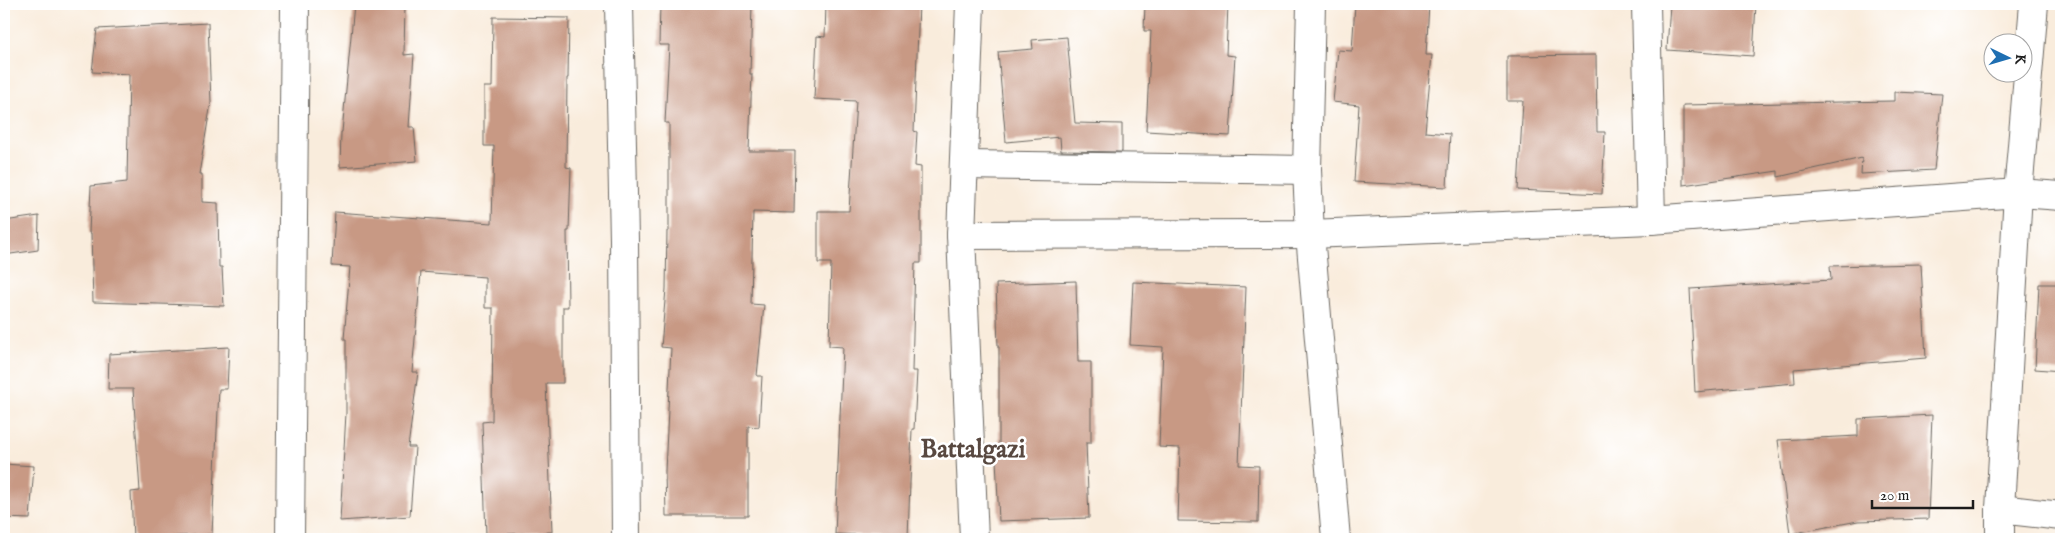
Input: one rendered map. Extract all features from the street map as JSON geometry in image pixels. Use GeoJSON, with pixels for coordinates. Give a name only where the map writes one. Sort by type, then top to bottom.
{"type":"FeatureCollection","features":[{"type":"Feature","properties":{"kind":"street"},"geometry":{"type":"LineString","coordinates":[[290,539],[295,4]]}},
{"type":"Feature","properties":{"kind":"street"},"geometry":{"type":"LineString","coordinates":[[619,4],[624,240],[626,539]]}},
{"type":"Feature","properties":{"kind":"street"},"geometry":{"type":"LineString","coordinates":[[970,4],[961,235],[974,539]]}},
{"type":"Feature","properties":{"kind":"street"},"geometry":{"type":"LineString","coordinates":[[1310,4],[1307,170],[1310,234],[1336,539]]}},
{"type":"Feature","properties":{"kind":"street"},"geometry":{"type":"LineString","coordinates":[[1646,4],[1651,220]]}},
{"type":"Feature","properties":{"kind":"street"},"geometry":{"type":"LineString","coordinates":[[2000,539],[2000,509],[2018,193],[2034,4]]}},
{"type":"Feature","properties":{"kind":"street"},"geometry":{"type":"LineString","coordinates":[[964,165],[1307,170]]}},
{"type":"Feature","properties":{"kind":"street"},"geometry":{"type":"LineString","coordinates":[[961,235],[1310,234],[1651,220],[2018,193],[2061,196]]}},
{"type":"Feature","properties":{"kind":"street"},"geometry":{"type":"LineString","coordinates":[[2000,509],[2061,516]]}},
{"type":"Feature","properties":{"kind":"building"},"geometry":{"type":"Polygon","coordinates":[[[354,4],[405,4],[404,55],[414,54],[409,127],[414,127],[417,161],[340,167],[341,132],[354,4]]]}},
{"type":"Feature","properties":{"kind":"building"},"geometry":{"type":"Polygon","coordinates":[[[660,4],[752,4],[749,151],[795,151],[794,213],[753,212],[751,304],[764,305],[757,376],[762,376],[759,427],[748,426],[748,516],[666,516],[665,471],[671,348],[661,347],[666,289],[667,231],[669,231],[669,123],[665,123],[669,45],[659,45],[660,4]]]}},
{"type":"Feature","properties":{"kind":"building"},"geometry":{"type":"Polygon","coordinates":[[[826,4],[919,4],[914,131],[917,132],[915,166],[921,167],[921,263],[915,263],[912,371],[917,371],[914,429],[912,429],[908,537],[835,534],[843,347],[829,346],[831,263],[818,263],[818,211],[849,211],[856,101],[814,99],[817,36],[825,37],[826,4]]]}},
{"type":"Feature","properties":{"kind":"building"},"geometry":{"type":"Polygon","coordinates":[[[1145,4],[1228,4],[1226,55],[1235,56],[1230,136],[1146,131],[1151,31],[1144,31],[1145,4]]]}},
{"type":"Feature","properties":{"kind":"building"},"geometry":{"type":"Polygon","coordinates":[[[1355,4],[1429,4],[1426,55],[1432,55],[1425,132],[1450,134],[1447,187],[1354,182],[1359,105],[1333,102],[1338,50],[1352,51],[1355,4]]]}},
{"type":"Feature","properties":{"kind":"building"},"geometry":{"type":"Polygon","coordinates":[[[1670,4],[1756,4],[1753,56],[1667,50],[1670,4]]]}},
{"type":"Feature","properties":{"kind":"building"},"geometry":{"type":"Polygon","coordinates":[[[493,17],[569,18],[566,167],[571,168],[569,231],[567,231],[568,307],[563,307],[563,383],[546,383],[552,532],[486,535],[482,422],[492,421],[493,308],[485,308],[485,277],[421,272],[412,372],[418,372],[408,447],[415,447],[410,516],[340,521],[346,413],[346,339],[344,339],[350,267],[332,266],[335,212],[492,223],[494,146],[484,146],[484,87],[492,87],[493,17]]]}},
{"type":"Feature","properties":{"kind":"building"},"geometry":{"type":"Polygon","coordinates":[[[208,23],[211,103],[199,174],[202,174],[202,202],[218,203],[219,267],[222,267],[224,306],[93,302],[91,233],[89,233],[91,186],[127,182],[129,74],[92,72],[97,29],[208,23]]]}},
{"type":"Feature","properties":{"kind":"building"},"geometry":{"type":"Polygon","coordinates":[[[1067,37],[1075,123],[1122,124],[1122,152],[1061,151],[1060,137],[1006,142],[998,52],[1033,49],[1032,40],[1067,37]]]}},
{"type":"Feature","properties":{"kind":"building"},"geometry":{"type":"Polygon","coordinates":[[[1596,55],[1597,132],[1605,132],[1602,194],[1518,190],[1523,101],[1507,101],[1507,56],[1596,55]]]}},
{"type":"Feature","properties":{"kind":"building"},"geometry":{"type":"Polygon","coordinates":[[[1894,92],[1942,94],[1934,170],[1861,174],[1862,158],[1778,177],[1778,171],[1683,185],[1683,105],[1894,101],[1894,92]]]}},
{"type":"Feature","properties":{"kind":"building"},"geometry":{"type":"Polygon","coordinates":[[[39,216],[38,250],[4,255],[4,221],[39,216]]]}},
{"type":"Feature","properties":{"kind":"building"},"geometry":{"type":"Polygon","coordinates":[[[1921,264],[1926,358],[1794,369],[1795,383],[1695,392],[1690,289],[1831,280],[1830,266],[1921,264]]]}},
{"type":"Feature","properties":{"kind":"building"},"geometry":{"type":"Polygon","coordinates":[[[1076,281],[1078,362],[1091,362],[1091,443],[1086,443],[1089,518],[999,521],[996,459],[999,458],[999,347],[996,284],[1076,281]]]}},
{"type":"Feature","properties":{"kind":"building"},"geometry":{"type":"Polygon","coordinates":[[[1133,282],[1246,287],[1239,465],[1259,466],[1258,522],[1178,521],[1180,448],[1159,447],[1163,347],[1130,345],[1133,282]]]}},
{"type":"Feature","properties":{"kind":"building"},"geometry":{"type":"Polygon","coordinates":[[[2039,284],[2061,284],[2061,371],[2035,369],[2039,284]]]}},
{"type":"Feature","properties":{"kind":"building"},"geometry":{"type":"Polygon","coordinates":[[[229,347],[227,389],[219,389],[212,534],[133,539],[131,492],[140,491],[133,389],[108,389],[109,354],[229,347]]]}},
{"type":"Feature","properties":{"kind":"building"},"geometry":{"type":"Polygon","coordinates":[[[1932,415],[1928,519],[1858,521],[1790,534],[1778,440],[1858,436],[1858,419],[1932,415]]]}},
{"type":"Feature","properties":{"kind":"building"},"geometry":{"type":"Polygon","coordinates":[[[4,464],[34,466],[30,519],[4,518],[4,464]]]}},
{"type":"Feature","properties":{"kind":"district","name":"Battalgazi"},"geometry":{"type":"Point","coordinates":[973,448]}}]}
